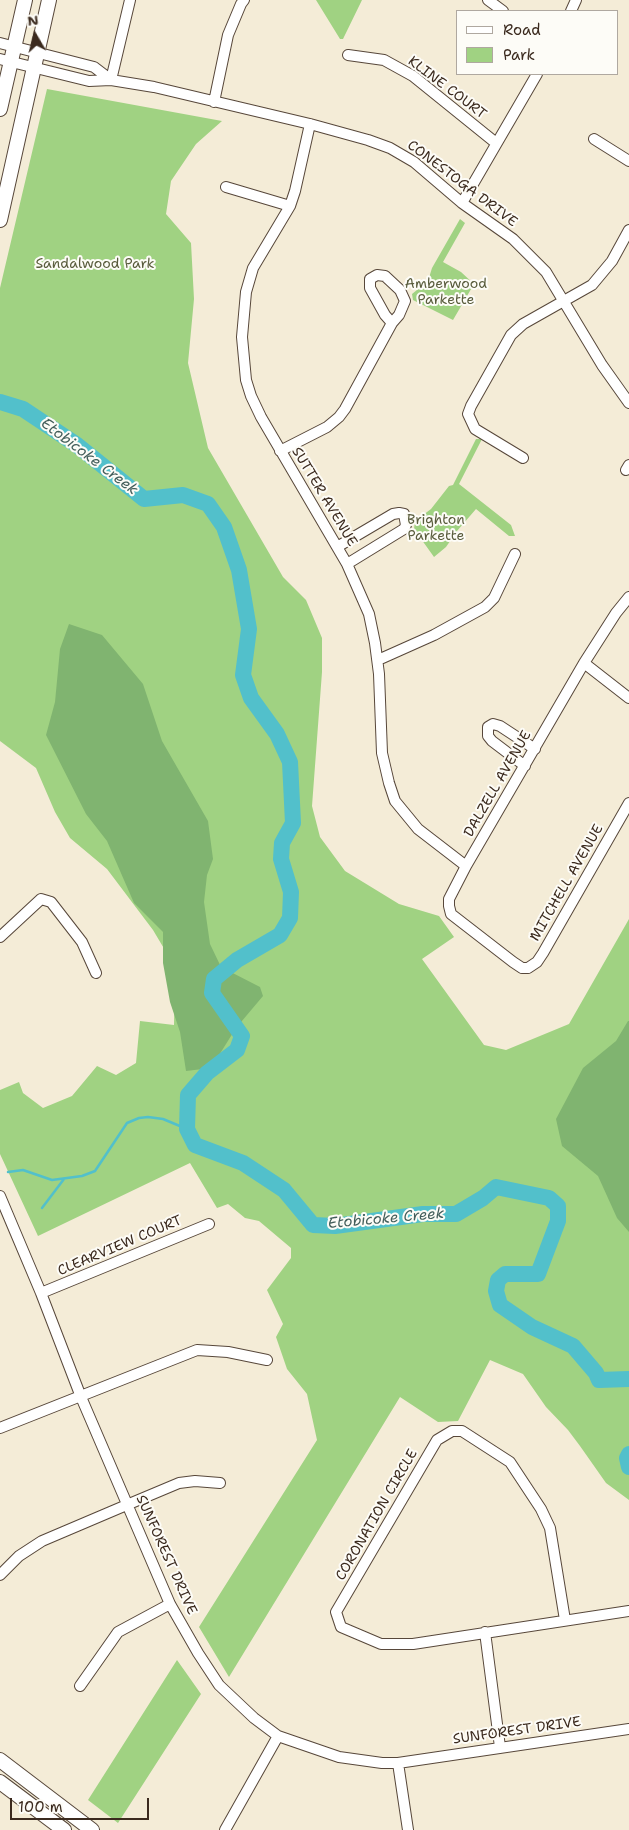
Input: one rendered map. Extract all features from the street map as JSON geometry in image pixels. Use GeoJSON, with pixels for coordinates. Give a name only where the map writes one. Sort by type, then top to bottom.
{"type":"FeatureCollection","features":[{"type":"Feature","properties":{"kind":"main road"},"geometry":{"type":"LineString","coordinates":[[0,109],[6,60],[14,46],[25,0]]}},
{"type":"Feature","properties":{"kind":"main road"},"geometry":{"type":"LineString","coordinates":[[0,220],[49,0]]}},
{"type":"Feature","properties":{"kind":"main road"},"geometry":{"type":"LineString","coordinates":[[0,1760],[92,1830]]}},
{"type":"Feature","properties":{"kind":"main road"},"geometry":{"type":"LineString","coordinates":[[0,1782],[64,1830]]}},
{"type":"Feature","properties":{"kind":"street"},"geometry":{"type":"LineString","coordinates":[[111,80],[130,0]]}},
{"type":"Feature","properties":{"kind":"street"},"geometry":{"type":"LineString","coordinates":[[214,102],[228,35],[244,0]]}},
{"type":"Feature","properties":{"kind":"street"},"geometry":{"type":"LineString","coordinates":[[488,0],[502,10]]}},
{"type":"Feature","properties":{"kind":"street","name":"CONESTOGA DRIVE"},"geometry":{"type":"LineString","coordinates":[[0,43],[94,67],[111,80]]}},
{"type":"Feature","properties":{"kind":"street","name":"KLINE COURT"},"geometry":{"type":"LineString","coordinates":[[348,55],[384,60],[413,76],[496,143]]}},
{"type":"Feature","properties":{"kind":"street","name":"CONESTOGA DRIVE"},"geometry":{"type":"LineString","coordinates":[[6,60],[89,82],[111,80],[154,88],[310,124],[390,148],[414,162],[462,203],[513,239],[546,272],[602,365],[629,403]]}},
{"type":"Feature","properties":{"kind":"street"},"geometry":{"type":"LineString","coordinates":[[462,203],[536,75]]}},
{"type":"Feature","properties":{"kind":"street","name":"SUTTER AVENUE"},"geometry":{"type":"LineString","coordinates":[[310,124],[300,172],[290,206],[253,268],[246,292],[242,337],[246,380],[261,417],[347,564],[369,614],[378,660],[382,716],[382,753],[395,801],[418,829],[466,866]]}},
{"type":"Feature","properties":{"kind":"street"},"geometry":{"type":"LineString","coordinates":[[594,139],[629,160]]}},
{"type":"Feature","properties":{"kind":"street"},"geometry":{"type":"LineString","coordinates":[[226,187],[290,206]]}},
{"type":"Feature","properties":{"kind":"street"},"geometry":{"type":"LineString","coordinates":[[524,458],[475,429],[468,414],[471,406],[511,335],[523,324],[564,302],[592,284],[612,261],[629,230]]}},
{"type":"Feature","properties":{"kind":"street"},"geometry":{"type":"LineString","coordinates":[[280,451],[327,427],[339,417],[392,323]]}},
{"type":"Feature","properties":{"kind":"street"},"geometry":{"type":"LineString","coordinates":[[337,547],[393,514],[399,512],[404,514],[406,525],[404,529],[347,564]]}},
{"type":"Feature","properties":{"kind":"street"},"geometry":{"type":"LineString","coordinates":[[378,660],[434,635],[485,607],[494,598],[515,554]]}},
{"type":"Feature","properties":{"kind":"street","name":"DALZELL AVENUE"},"geometry":{"type":"LineString","coordinates":[[522,968],[451,914],[449,899],[466,866],[584,663],[629,596]]}},
{"type":"Feature","properties":{"kind":"street"},"geometry":{"type":"LineString","coordinates":[[584,663],[629,698]]}},
{"type":"Feature","properties":{"kind":"street"},"geometry":{"type":"LineString","coordinates":[[525,766],[492,741],[488,736],[488,727],[493,724],[500,726],[535,749]]}},
{"type":"Feature","properties":{"kind":"street","name":"MITCHELL AVENUE"},"geometry":{"type":"LineString","coordinates":[[522,968],[528,968],[537,962],[629,803]]}},
{"type":"Feature","properties":{"kind":"street"},"geometry":{"type":"LineString","coordinates":[[0,937],[41,899],[51,902],[82,942],[96,973]]}},
{"type":"Feature","properties":{"kind":"street","name":"SUNFOREST DRIVE"},"geometry":{"type":"LineString","coordinates":[[0,1196],[41,1293],[81,1397],[170,1604],[219,1685],[254,1718],[278,1736],[339,1757],[382,1763],[398,1763],[629,1728]]}},
{"type":"Feature","properties":{"kind":"street","name":"CLEARVIEW COURT"},"geometry":{"type":"LineString","coordinates":[[41,1293],[209,1224]]}},
{"type":"Feature","properties":{"kind":"street"},"geometry":{"type":"LineString","coordinates":[[0,1428],[197,1350],[228,1352],[267,1360]]}},
{"type":"Feature","properties":{"kind":"street","name":"CORONATION CIRCLE"},"geometry":{"type":"LineString","coordinates":[[565,1620],[550,1528],[541,1509],[510,1462],[462,1431],[452,1431],[437,1440],[336,1612],[341,1627],[381,1644],[413,1644],[629,1611]]}},
{"type":"Feature","properties":{"kind":"street"},"geometry":{"type":"LineString","coordinates":[[0,1575],[19,1556],[42,1541],[128,1504],[179,1483],[196,1481],[220,1482]]}},
{"type":"Feature","properties":{"kind":"street"},"geometry":{"type":"LineString","coordinates":[[80,1686],[118,1632],[170,1604]]}},
{"type":"Feature","properties":{"kind":"street"},"geometry":{"type":"LineString","coordinates":[[485,1632],[500,1747]]}},
{"type":"Feature","properties":{"kind":"street"},"geometry":{"type":"LineString","coordinates":[[224,1830],[278,1736]]}},
{"type":"Feature","properties":{"kind":"street"},"geometry":{"type":"LineString","coordinates":[[398,1763],[408,1830]]}},
{"type":"Feature","properties":{"kind":"green space"},"geometry":{"type":"Polygon","coordinates":[[[316,0],[362,0],[343,39],[340,39],[316,0]]]}},
{"type":"Feature","properties":{"kind":"green space","name":"Sandalwood Park"},"geometry":{"type":"Polygon","coordinates":[[[47,89],[222,121],[196,144],[171,181],[166,214],[191,243],[194,299],[188,363],[208,448],[283,577],[306,600],[322,638],[322,672],[312,806],[320,837],[345,871],[399,904],[439,916],[454,937],[422,959],[484,1045],[506,1050],[569,1024],[629,919],[629,1500],[606,1483],[568,1430],[546,1407],[523,1374],[490,1360],[458,1421],[438,1422],[400,1397],[229,1677],[199,1627],[317,1440],[307,1394],[287,1369],[276,1337],[283,1324],[267,1290],[291,1258],[291,1248],[259,1221],[245,1218],[228,1204],[217,1208],[190,1163],[38,1236],[0,1154],[0,1090],[19,1082],[23,1093],[43,1108],[72,1096],[97,1066],[116,1075],[136,1063],[140,1021],[174,1025],[175,967],[153,930],[107,869],[70,838],[55,812],[36,768],[0,741],[0,288],[47,89]]]}},
{"type":"Feature","properties":{"kind":"green space","name":"Amberwood Parkette"},"geometry":{"type":"Polygon","coordinates":[[[460,219],[465,223],[443,262],[461,272],[474,284],[453,320],[413,300],[412,294],[428,281],[432,268],[460,219]]]}},
{"type":"Feature","properties":{"kind":"green space","name":"Brighton Parkette"},"geometry":{"type":"Polygon","coordinates":[[[476,439],[482,439],[459,484],[511,525],[515,536],[509,536],[476,509],[446,547],[434,557],[414,529],[415,521],[431,509],[449,486],[453,485],[476,439]]]}},
{"type":"Feature","properties":{"kind":"green space"},"geometry":{"type":"Polygon","coordinates":[[[69,624],[102,635],[143,684],[162,741],[208,821],[213,859],[207,875],[204,902],[210,944],[221,967],[260,987],[263,996],[236,1028],[211,1068],[186,1071],[180,1032],[170,1002],[163,963],[163,932],[134,903],[107,841],[86,814],[46,735],[55,702],[60,649],[69,624]]]}},
{"type":"Feature","properties":{"kind":"green space"},"geometry":{"type":"Polygon","coordinates":[[[628,1021],[629,1232],[617,1218],[598,1176],[562,1146],[556,1119],[583,1068],[616,1041],[628,1021]]]}},
{"type":"Feature","properties":{"kind":"green space"},"geometry":{"type":"Polygon","coordinates":[[[177,1660],[201,1694],[118,1823],[88,1800],[177,1660]]]}},
{"type":"Feature","properties":{"kind":"waterway","name":"Etobicoke Creek"},"geometry":{"type":"LineString","coordinates":[[0,402],[23,409],[77,445],[144,499],[183,495],[208,504],[224,527],[239,570],[249,629],[243,675],[251,698],[277,734],[290,762],[293,823],[282,843],[281,859],[291,892],[290,918],[280,935],[237,960],[214,979],[212,993],[242,1036],[237,1050],[207,1073],[188,1095],[187,1129],[195,1145],[243,1163],[284,1190],[313,1225],[335,1226],[423,1214],[456,1214],[483,1198],[496,1187],[549,1198],[558,1206],[558,1221],[538,1274],[505,1274],[498,1280],[496,1291],[500,1305],[532,1327],[573,1346],[596,1373],[599,1380],[629,1379]]}},
{"type":"Feature","properties":{"kind":"waterway"},"geometry":{"type":"LineString","coordinates":[[8,1172],[23,1170],[52,1180],[82,1176],[95,1171],[127,1123],[139,1118],[163,1119],[187,1129]]}},
{"type":"Feature","properties":{"kind":"waterway"},"geometry":{"type":"LineString","coordinates":[[42,1208],[64,1179]]}},
{"type":"Feature","properties":{"kind":"waterway","name":"Etobicoke Creek"},"geometry":{"type":"LineString","coordinates":[[629,1454],[627,1458],[629,1467]]}}]}
